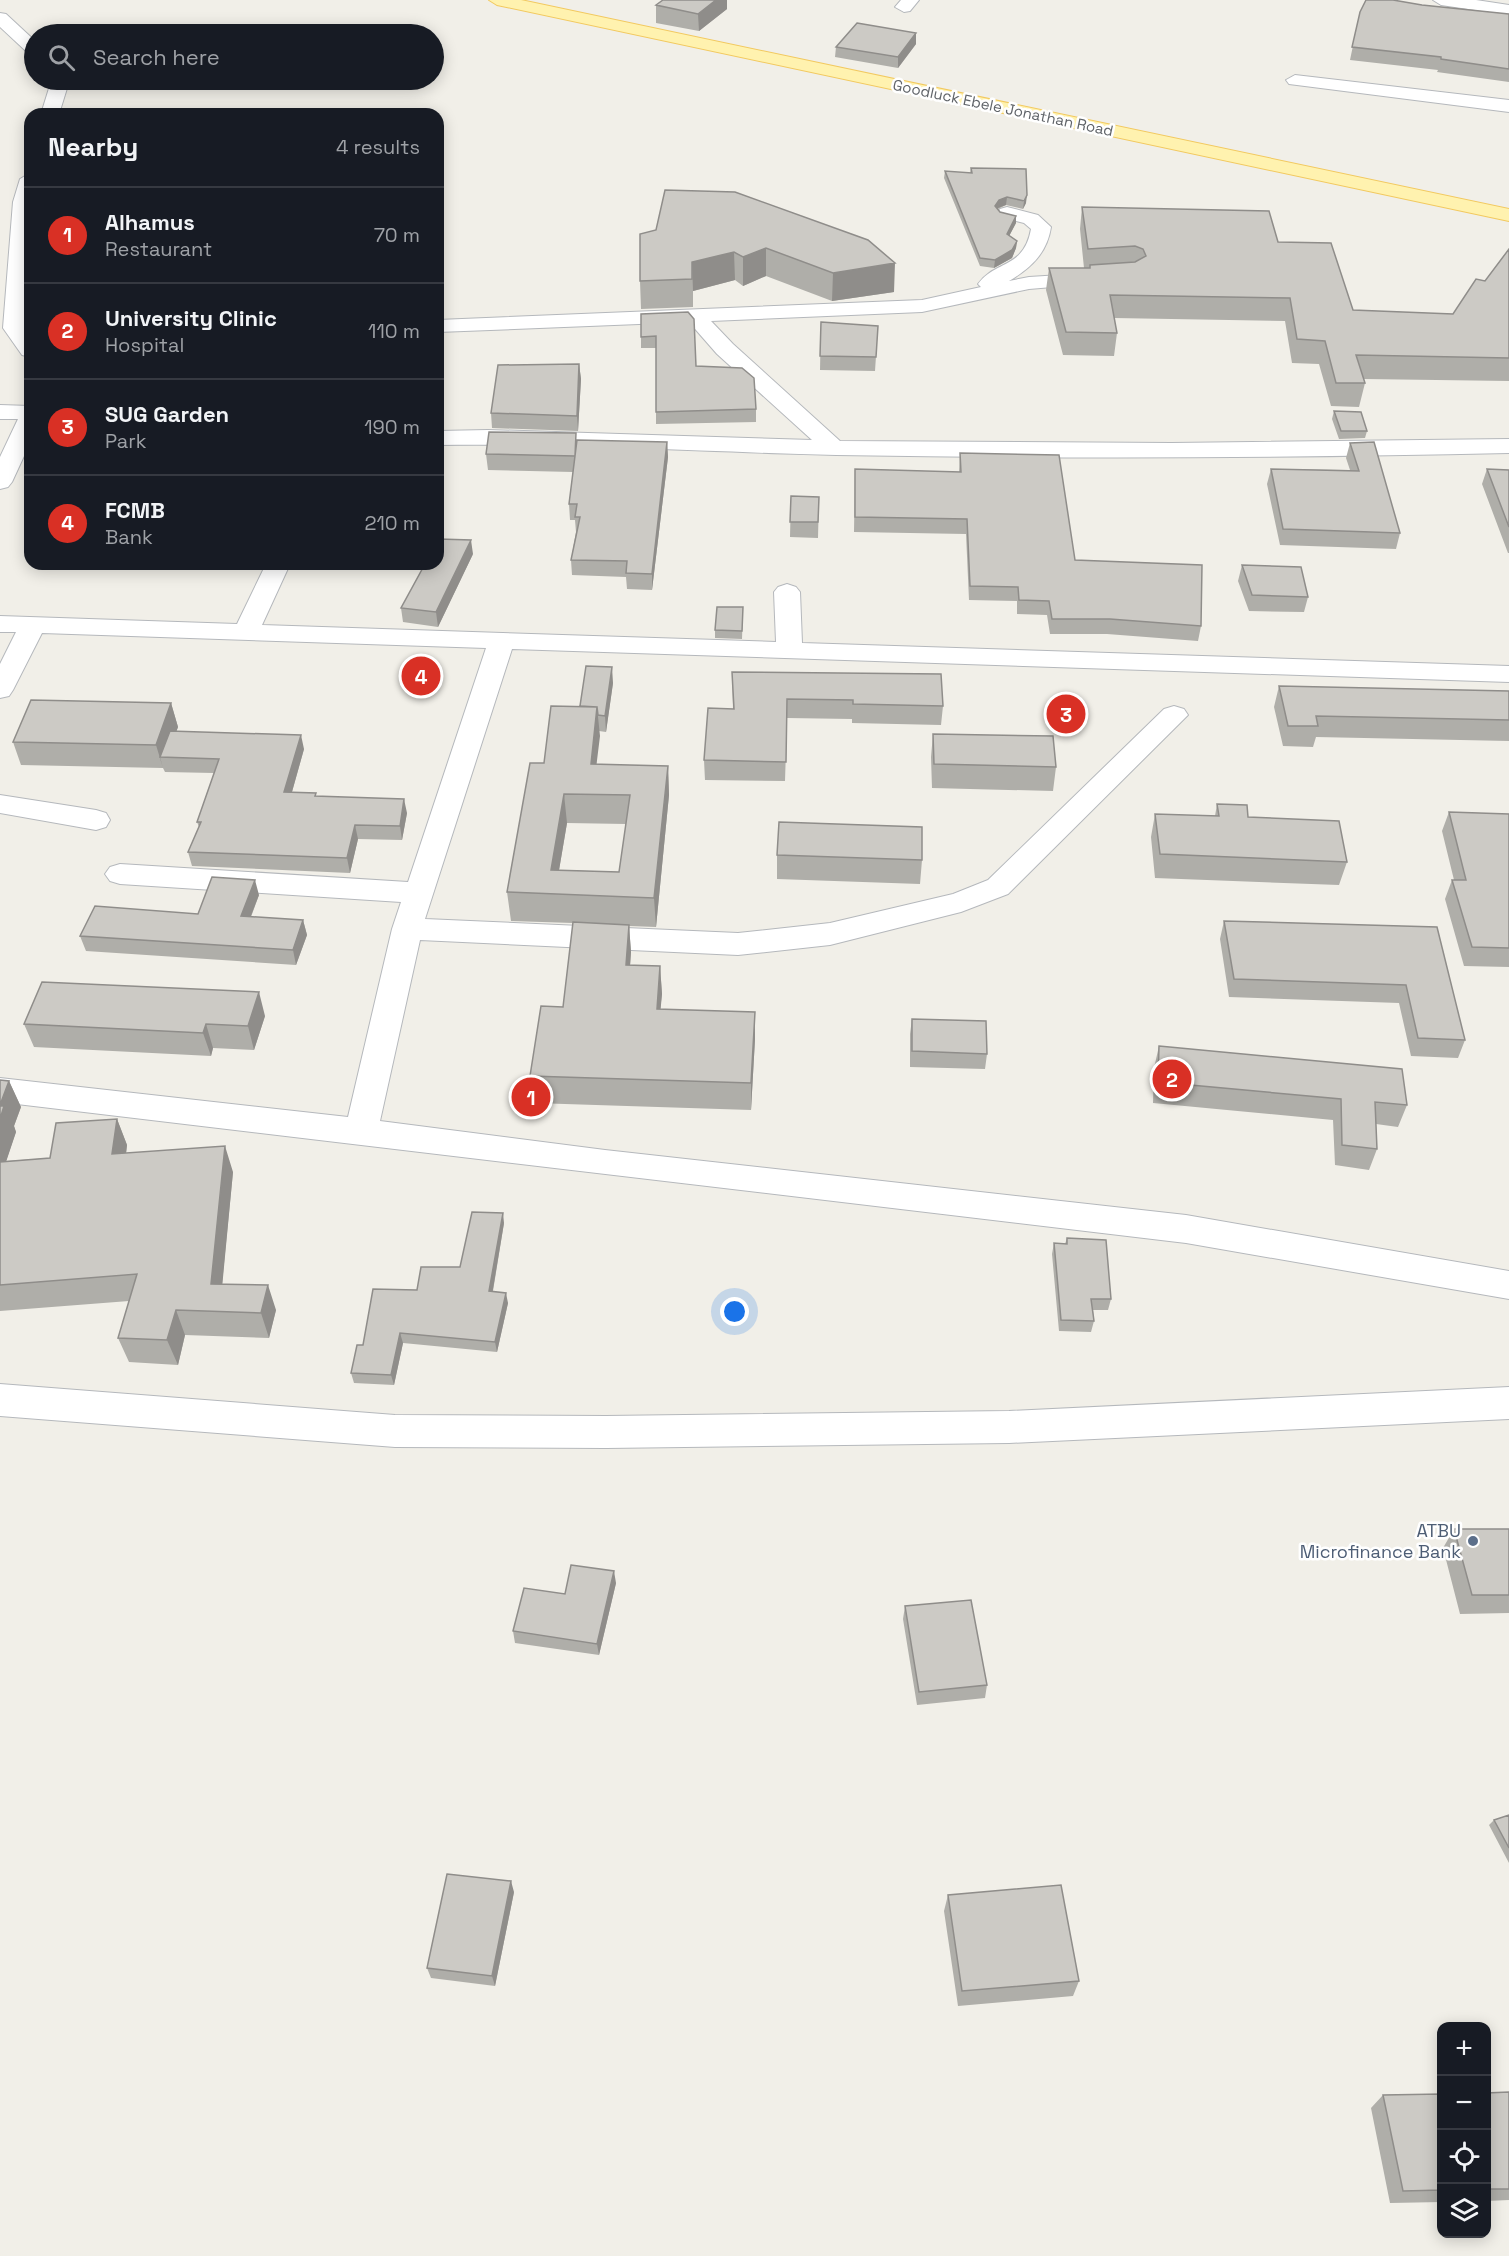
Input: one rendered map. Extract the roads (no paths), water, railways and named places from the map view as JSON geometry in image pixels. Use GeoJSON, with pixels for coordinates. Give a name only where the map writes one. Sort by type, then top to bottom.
{"type":"FeatureCollection","features":[{"type":"Feature","properties":{"kind":"main road","name":"Goodluck Ebele Jonathan Road"},"geometry":{"type":"LineString","coordinates":[[497,0],[1509,215]]}},
{"type":"Feature","properties":{"kind":"street"},"geometry":{"type":"LineString","coordinates":[[1441,0],[1509,10]]}},
{"type":"Feature","properties":{"kind":"street"},"geometry":{"type":"LineString","coordinates":[[0,18],[24,40]]}},
{"type":"Feature","properties":{"kind":"street"},"geometry":{"type":"LineString","coordinates":[[1295,80],[1509,106]]}},
{"type":"Feature","properties":{"kind":"street"},"geometry":{"type":"LineString","coordinates":[[52,108],[57,90]]}},
{"type":"Feature","properties":{"kind":"street"},"geometry":{"type":"LineString","coordinates":[[24,199],[14,328],[24,342]]}},
{"type":"Feature","properties":{"kind":"street"},"geometry":{"type":"LineString","coordinates":[[0,201],[23,202]]}},
{"type":"Feature","properties":{"kind":"street"},"geometry":{"type":"LineString","coordinates":[[974,293],[1023,262],[1040,244],[1041,227],[1030,219],[1007,213]]}},
{"type":"Feature","properties":{"kind":"street"},"geometry":{"type":"LineString","coordinates":[[444,326],[922,306],[1029,283],[1109,278]]}},
{"type":"Feature","properties":{"kind":"street"},"geometry":{"type":"LineString","coordinates":[[696,316],[724,349],[834,448]]}},
{"type":"Feature","properties":{"kind":"street"},"geometry":{"type":"LineString","coordinates":[[0,412],[24,413]]}},
{"type":"Feature","properties":{"kind":"street"},"geometry":{"type":"LineString","coordinates":[[0,482],[24,431]]}},
{"type":"Feature","properties":{"kind":"street"},"geometry":{"type":"LineString","coordinates":[[444,438],[630,440],[834,448],[1241,450],[1509,446]]}},
{"type":"Feature","properties":{"kind":"street"},"geometry":{"type":"LineString","coordinates":[[246,632],[275,570]]}},
{"type":"Feature","properties":{"kind":"street"},"geometry":{"type":"LineString","coordinates":[[787,592],[789,651]]}},
{"type":"Feature","properties":{"kind":"street"},"geometry":{"type":"LineString","coordinates":[[0,624],[1509,674]]}},
{"type":"Feature","properties":{"kind":"street"},"geometry":{"type":"LineString","coordinates":[[0,690],[33,625]]}},
{"type":"Feature","properties":{"kind":"street"},"geometry":{"type":"LineString","coordinates":[[361,1131],[407,929],[501,642]]}},
{"type":"Feature","properties":{"kind":"street"},"geometry":{"type":"LineString","coordinates":[[407,929],[738,944],[830,934],[961,902],[999,886],[1174,714]]}},
{"type":"Feature","properties":{"kind":"street"},"geometry":{"type":"LineString","coordinates":[[0,804],[96,820]]}},
{"type":"Feature","properties":{"kind":"street"},"geometry":{"type":"LineString","coordinates":[[120,874],[419,893]]}},
{"type":"Feature","properties":{"kind":"street"},"geometry":{"type":"LineString","coordinates":[[0,1090],[361,1131],[605,1163],[1186,1228],[1509,1286]]}},
{"type":"Feature","properties":{"kind":"street"},"geometry":{"type":"LineString","coordinates":[[0,1400],[395,1431],[594,1432],[1008,1427],[1509,1403]]}},
{"type":"Feature","properties":{"kind":"place","name":"FCMB"},"geometry":{"type":"Point","coordinates":[421,676]}},
{"type":"Feature","properties":{"kind":"place","name":"SUG Garden"},"geometry":{"type":"Point","coordinates":[1066,714]}},
{"type":"Feature","properties":{"kind":"place","name":"University Clinic"},"geometry":{"type":"Point","coordinates":[1172,1079]}},
{"type":"Feature","properties":{"kind":"place","name":"Alhamus"},"geometry":{"type":"Point","coordinates":[531,1097]}},
{"type":"Feature","properties":{"kind":"place","name":"ATBU Microfinance Bank"},"geometry":{"type":"Point","coordinates":[1473,1541]}}]}
